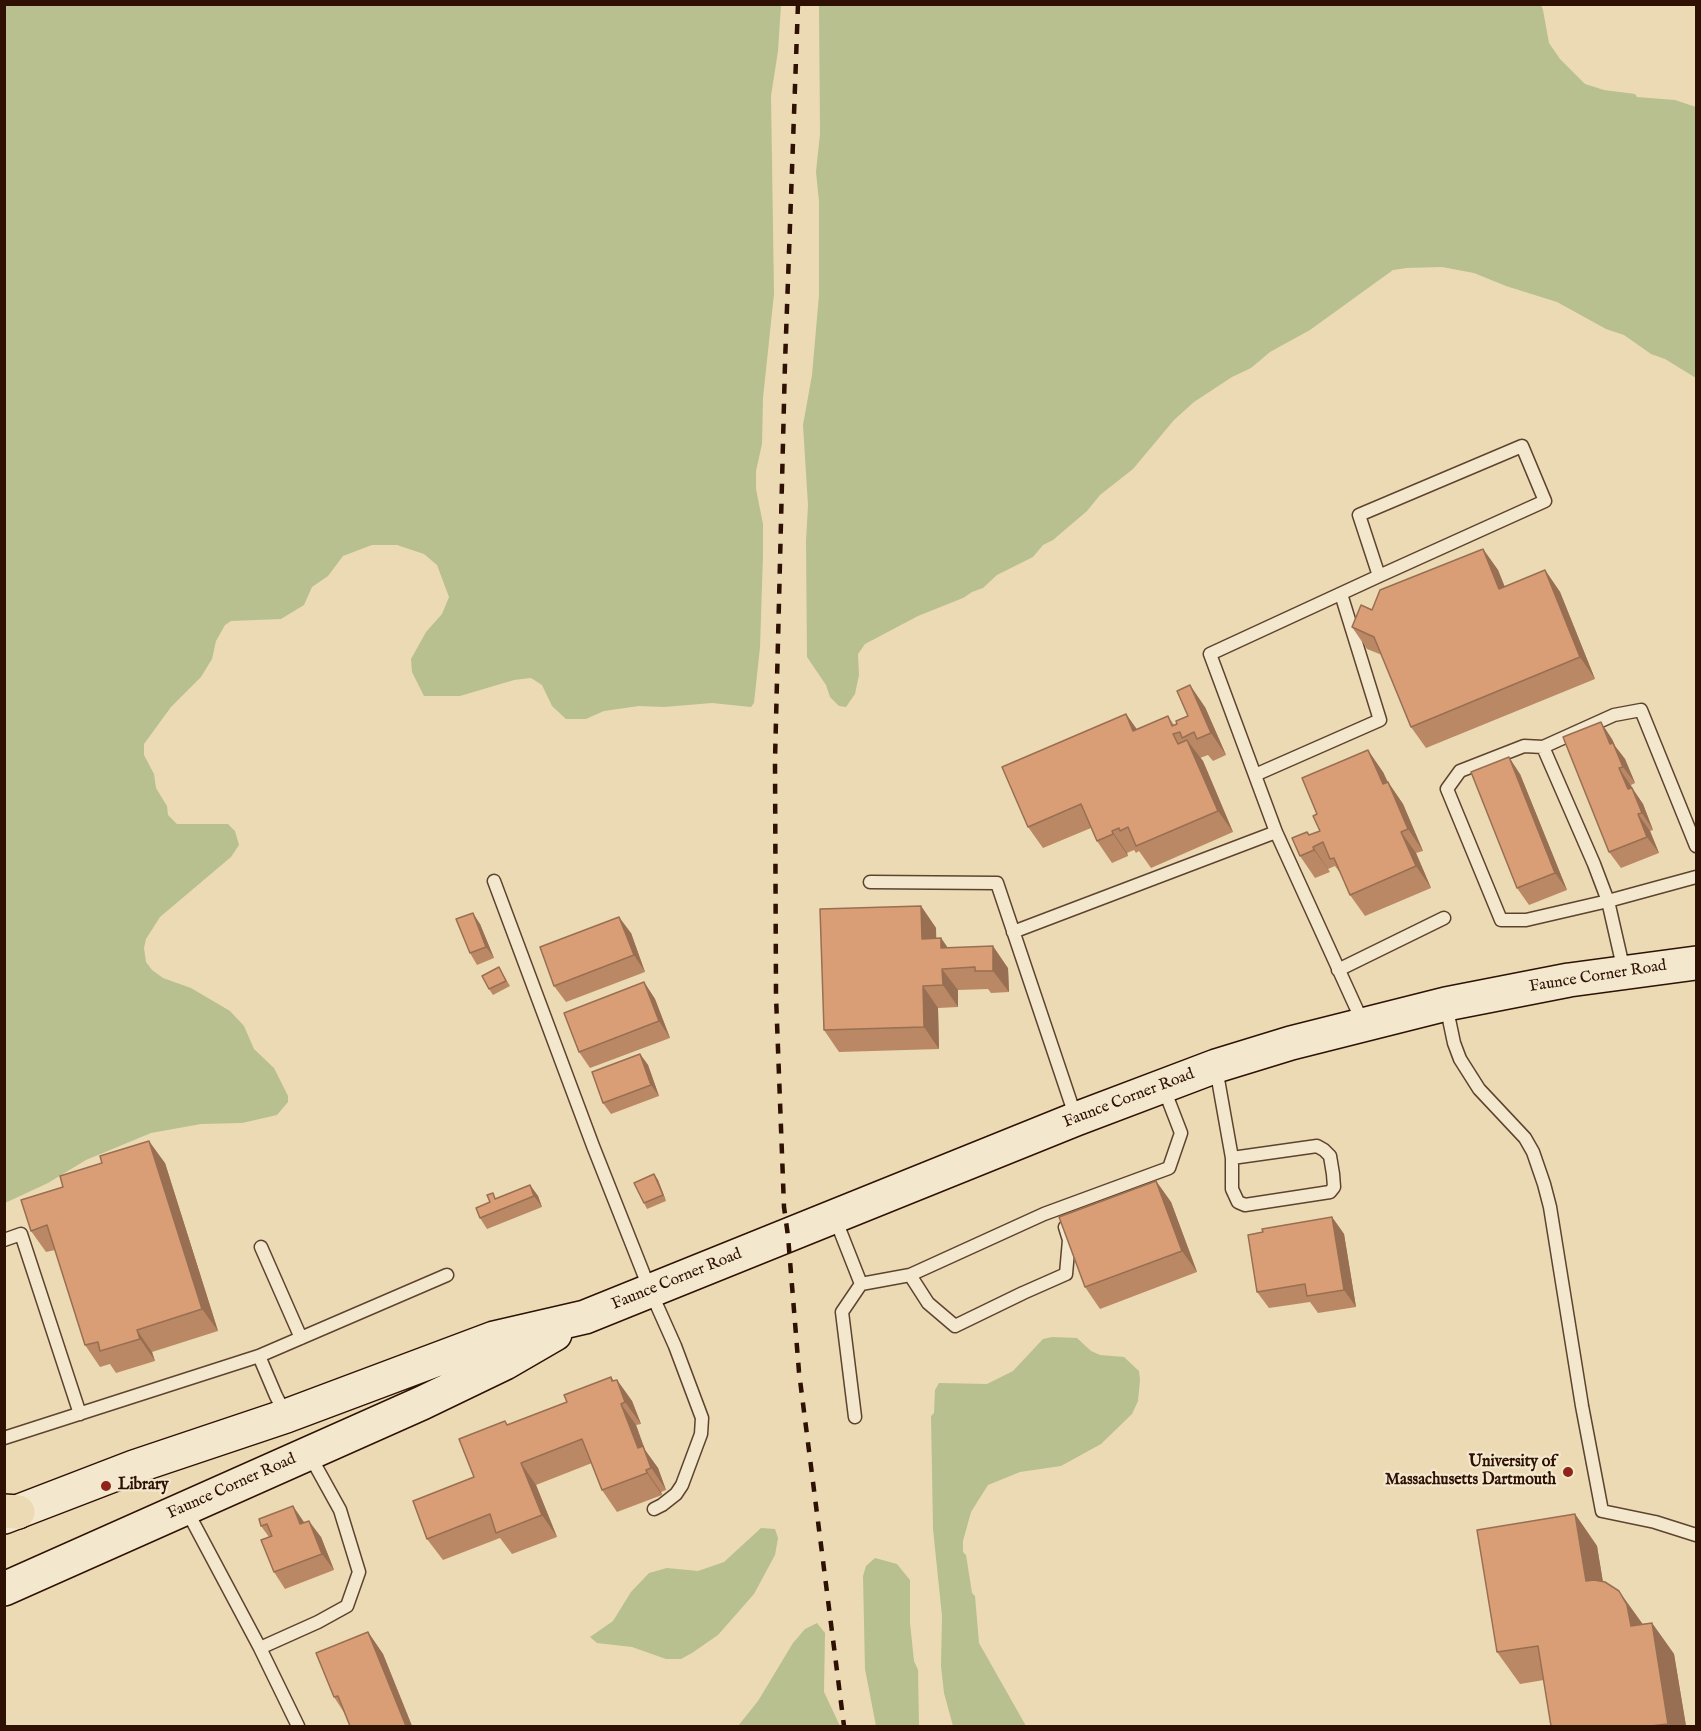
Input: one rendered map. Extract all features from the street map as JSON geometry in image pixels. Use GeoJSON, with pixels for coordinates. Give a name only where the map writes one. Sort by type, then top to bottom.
{"type":"FeatureCollection","features":[{"type":"Feature","properties":{"kind":"main road","name":"Faunce Corner Road"},"geometry":{"type":"LineString","coordinates":[[4,1588],[423,1403],[505,1363],[585,1317],[1076,1119],[1216,1066],[1291,1043],[1446,1004],[1526,988],[1696,963]]}},
{"type":"Feature","properties":{"kind":"main road","name":"Faunce Corner Road"},"geometry":{"type":"LineString","coordinates":[[9,1513],[134,1467],[286,1416],[494,1338],[585,1317]]}},
{"type":"Feature","properties":{"kind":"main road"},"geometry":{"type":"LineString","coordinates":[[286,1416],[308,1453]]}},
{"type":"Feature","properties":{"kind":"lane"},"geometry":{"type":"LineString","coordinates":[[1364,1024],[1276,832],[1210,654],[1545,501],[1522,446],[1359,515],[1379,576]]}},
{"type":"Feature","properties":{"kind":"lane"},"geometry":{"type":"LineString","coordinates":[[1255,775],[1380,720],[1341,594]]}},
{"type":"Feature","properties":{"kind":"lane"},"geometry":{"type":"LineString","coordinates":[[1696,846],[1641,710],[1614,716],[1543,747],[1524,746],[1460,771],[1447,789],[1501,920],[1526,920],[1696,877]]}},
{"type":"Feature","properties":{"kind":"lane"},"geometry":{"type":"LineString","coordinates":[[1543,747],[1608,901],[1624,972]]}},
{"type":"Feature","properties":{"kind":"lane"},"geometry":{"type":"LineString","coordinates":[[1013,932],[1276,832]]}},
{"type":"Feature","properties":{"kind":"lane"},"geometry":{"type":"LineString","coordinates":[[494,881],[598,1157],[702,1418],[703,1425],[681,1485],[676,1494],[654,1509]]}},
{"type":"Feature","properties":{"kind":"lane"},"geometry":{"type":"LineString","coordinates":[[870,882],[997,883],[1076,1119]]}},
{"type":"Feature","properties":{"kind":"lane"},"geometry":{"type":"LineString","coordinates":[[1338,970],[1444,918]]}},
{"type":"Feature","properties":{"kind":"lane"},"geometry":{"type":"LineString","coordinates":[[1446,1004],[1454,1043],[1468,1074],[1490,1103],[1525,1137],[1544,1184],[1550,1207],[1602,1511],[1655,1522],[1696,1535]]}},
{"type":"Feature","properties":{"kind":"lane"},"geometry":{"type":"LineString","coordinates":[[1216,1066],[1232,1158],[1232,1189],[1238,1202],[1245,1204],[1330,1192],[1334,1187],[1330,1156],[1317,1146],[1232,1158]]}},
{"type":"Feature","properties":{"kind":"lane"},"geometry":{"type":"LineString","coordinates":[[855,1417],[842,1312],[861,1284],[910,1275],[1059,1208],[1169,1168],[1181,1133],[1163,1086]]}},
{"type":"Feature","properties":{"kind":"lane"},"geometry":{"type":"LineString","coordinates":[[910,1275],[928,1303],[955,1326],[1066,1274],[1069,1240],[1059,1208]]}},
{"type":"Feature","properties":{"kind":"lane"},"geometry":{"type":"LineString","coordinates":[[835,1217],[861,1284]]}},
{"type":"Feature","properties":{"kind":"lane"},"geometry":{"type":"LineString","coordinates":[[4,1240],[21,1234],[80,1414]]}},
{"type":"Feature","properties":{"kind":"lane"},"geometry":{"type":"LineString","coordinates":[[261,1247],[301,1338]]}},
{"type":"Feature","properties":{"kind":"lane"},"geometry":{"type":"LineString","coordinates":[[4,1438],[259,1356],[447,1275]]}},
{"type":"Feature","properties":{"kind":"lane"},"geometry":{"type":"LineString","coordinates":[[259,1356],[286,1416]]}},
{"type":"Feature","properties":{"kind":"lane"},"geometry":{"type":"LineString","coordinates":[[260,1648],[318,1622],[347,1606],[359,1572],[340,1510],[308,1453]]}},
{"type":"Feature","properties":{"kind":"lane"},"geometry":{"type":"LineString","coordinates":[[186,1508],[260,1648],[298,1726]]}},
{"type":"Feature","properties":{"kind":"green space"},"geometry":{"type":"Polygon","coordinates":[[[4,5],[781,5],[778,51],[771,96],[774,294],[763,398],[762,444],[756,471],[756,489],[763,524],[763,555],[760,647],[754,703],[751,707],[712,703],[664,707],[639,706],[604,711],[586,719],[566,719],[552,706],[542,685],[531,678],[514,680],[460,696],[424,696],[412,672],[411,659],[426,632],[442,614],[449,597],[437,565],[424,554],[397,545],[372,545],[343,556],[328,576],[312,587],[304,605],[281,619],[231,621],[225,625],[216,641],[212,659],[201,677],[171,707],[144,744],[144,755],[154,774],[156,788],[167,806],[168,815],[177,824],[228,824],[235,831],[239,845],[231,857],[160,917],[146,939],[144,948],[146,962],[152,970],[163,978],[191,988],[230,1011],[244,1026],[254,1049],[274,1068],[288,1096],[288,1102],[277,1115],[242,1123],[201,1124],[151,1133],[86,1160],[48,1183],[5,1203],[4,5]]]}},
{"type":"Feature","properties":{"kind":"green space"},"geometry":{"type":"Polygon","coordinates":[[[819,5],[1541,5],[1549,43],[1560,59],[1585,84],[1604,90],[1635,94],[1637,97],[1675,100],[1696,107],[1696,378],[1665,359],[1651,354],[1624,335],[1606,329],[1557,302],[1474,273],[1442,267],[1393,270],[1310,330],[1270,352],[1251,368],[1232,377],[1194,402],[1174,420],[1133,469],[1100,495],[1087,511],[1053,540],[1043,545],[1033,557],[997,575],[983,588],[918,616],[865,644],[858,654],[859,675],[855,694],[846,707],[839,706],[830,697],[826,685],[807,657],[808,505],[803,425],[812,375],[819,295],[819,201],[816,172],[820,134],[819,5]]]}},
{"type":"Feature","properties":{"kind":"green space"},"geometry":{"type":"Polygon","coordinates":[[[1077,1338],[1091,1351],[1100,1355],[1124,1357],[1139,1371],[1138,1401],[1132,1414],[1101,1444],[1061,1466],[1020,1472],[988,1485],[971,1512],[963,1541],[963,1552],[966,1555],[972,1593],[975,1596],[979,1643],[1026,1726],[953,1726],[944,1693],[941,1666],[942,1616],[933,1529],[931,1416],[934,1413],[935,1390],[939,1383],[987,1384],[1013,1371],[1043,1339],[1077,1338]]]}},
{"type":"Feature","properties":{"kind":"green space"},"geometry":{"type":"Polygon","coordinates":[[[761,1528],[775,1529],[778,1538],[775,1555],[754,1594],[718,1635],[692,1653],[681,1659],[666,1659],[632,1647],[597,1643],[590,1637],[613,1621],[631,1592],[649,1573],[667,1568],[698,1571],[724,1562],[761,1528]]]}},
{"type":"Feature","properties":{"kind":"green space"},"geometry":{"type":"Polygon","coordinates":[[[875,1558],[897,1564],[910,1580],[910,1623],[914,1661],[918,1670],[919,1726],[876,1726],[865,1669],[863,1576],[866,1566],[875,1558]]]}},
{"type":"Feature","properties":{"kind":"green space"},"geometry":{"type":"Polygon","coordinates":[[[817,1623],[825,1633],[824,1692],[840,1726],[738,1726],[758,1701],[793,1643],[805,1629],[817,1623]]]}},
{"type":"Feature","properties":{"kind":"building"},"geometry":{"type":"Polygon","coordinates":[[[1483,549],[1499,589],[1545,570],[1580,657],[1411,727],[1374,637],[1352,627],[1361,605],[1372,610],[1380,590],[1483,549]]]}},
{"type":"Feature","properties":{"kind":"building"},"geometry":{"type":"Polygon","coordinates":[[[1190,685],[1211,733],[1197,739],[1194,732],[1182,738],[1180,732],[1173,734],[1178,744],[1187,740],[1218,811],[1136,846],[1128,827],[1120,831],[1119,828],[1112,831],[1113,834],[1097,841],[1081,804],[1028,827],[1002,767],[1126,714],[1133,731],[1168,716],[1172,726],[1177,724],[1176,721],[1188,716],[1177,691],[1190,685]]]}},
{"type":"Feature","properties":{"kind":"building"},"geometry":{"type":"Polygon","coordinates":[[[1601,722],[1623,767],[1619,768],[1628,789],[1632,788],[1642,813],[1638,814],[1647,837],[1609,852],[1563,737],[1601,722]]]}},
{"type":"Feature","properties":{"kind":"building"},"geometry":{"type":"Polygon","coordinates":[[[1368,750],[1383,784],[1388,782],[1408,829],[1401,832],[1416,866],[1350,895],[1334,858],[1330,859],[1323,842],[1313,847],[1314,850],[1300,856],[1292,838],[1307,832],[1309,835],[1320,831],[1313,816],[1317,814],[1302,778],[1368,750]]]}},
{"type":"Feature","properties":{"kind":"building"},"geometry":{"type":"Polygon","coordinates":[[[1509,757],[1555,873],[1517,888],[1471,772],[1509,757]]]}},
{"type":"Feature","properties":{"kind":"building"},"geometry":{"type":"Polygon","coordinates":[[[921,906],[922,939],[941,938],[941,948],[993,946],[993,971],[975,971],[975,967],[942,969],[943,985],[923,986],[924,1027],[824,1030],[820,909],[921,906]]]}},
{"type":"Feature","properties":{"kind":"building"},"geometry":{"type":"Polygon","coordinates":[[[473,913],[486,947],[470,953],[456,919],[473,913]]]}},
{"type":"Feature","properties":{"kind":"building"},"geometry":{"type":"Polygon","coordinates":[[[619,917],[634,955],[554,986],[540,947],[619,917]]]}},
{"type":"Feature","properties":{"kind":"building"},"geometry":{"type":"Polygon","coordinates":[[[499,967],[506,981],[489,989],[482,976],[499,967]]]}},
{"type":"Feature","properties":{"kind":"building"},"geometry":{"type":"Polygon","coordinates":[[[644,982],[659,1021],[579,1052],[564,1013],[644,982]]]}},
{"type":"Feature","properties":{"kind":"building"},"geometry":{"type":"Polygon","coordinates":[[[640,1054],[651,1085],[603,1103],[592,1072],[640,1054]]]}},
{"type":"Feature","properties":{"kind":"building"},"geometry":{"type":"Polygon","coordinates":[[[149,1141],[202,1309],[137,1330],[140,1339],[100,1351],[98,1342],[85,1345],[47,1225],[31,1231],[21,1200],[63,1187],[60,1176],[102,1163],[100,1156],[149,1141]]]}},
{"type":"Feature","properties":{"kind":"building"},"geometry":{"type":"Polygon","coordinates":[[[654,1174],[663,1195],[644,1203],[634,1183],[654,1174]]]}},
{"type":"Feature","properties":{"kind":"building"},"geometry":{"type":"Polygon","coordinates":[[[1156,1181],[1182,1251],[1085,1287],[1059,1217],[1156,1181]]]}},
{"type":"Feature","properties":{"kind":"building"},"geometry":{"type":"Polygon","coordinates":[[[530,1185],[534,1196],[480,1218],[476,1208],[490,1202],[487,1195],[493,1193],[495,1199],[530,1185]]]}},
{"type":"Feature","properties":{"kind":"building"},"geometry":{"type":"Polygon","coordinates":[[[1332,1217],[1344,1290],[1307,1296],[1305,1284],[1257,1292],[1248,1235],[1263,1232],[1262,1229],[1332,1217]]]}},
{"type":"Feature","properties":{"kind":"building"},"geometry":{"type":"Polygon","coordinates":[[[611,1377],[612,1381],[617,1380],[625,1402],[621,1404],[638,1448],[643,1446],[651,1468],[646,1470],[647,1473],[602,1490],[582,1439],[521,1463],[542,1515],[496,1533],[490,1514],[427,1539],[413,1501],[474,1477],[459,1439],[505,1421],[507,1425],[567,1402],[564,1395],[611,1377]]]}},
{"type":"Feature","properties":{"kind":"building"},"geometry":{"type":"Polygon","coordinates":[[[293,1506],[300,1524],[309,1521],[322,1554],[274,1572],[261,1540],[272,1536],[267,1524],[261,1526],[259,1519],[293,1506]]]}},
{"type":"Feature","properties":{"kind":"building"},"geometry":{"type":"Polygon","coordinates":[[[1575,1514],[1586,1581],[1605,1582],[1619,1591],[1627,1605],[1631,1626],[1652,1623],[1668,1724],[1551,1726],[1538,1646],[1497,1652],[1477,1530],[1575,1514]]]}},
{"type":"Feature","properties":{"kind":"building"},"geometry":{"type":"Polygon","coordinates":[[[368,1632],[406,1726],[350,1726],[338,1696],[334,1697],[316,1653],[368,1632]]]}},
{"type":"Feature","properties":{"kind":"railway"},"geometry":{"type":"LineString","coordinates":[[798,4],[785,363],[775,760],[776,996],[784,1207],[799,1372],[844,1726]]}},
{"type":"Feature","properties":{"kind":"place","name":"University of Massachusetts Dartmouth"},"geometry":{"type":"Point","coordinates":[1568,1472]}},
{"type":"Feature","properties":{"kind":"place","name":"Library"},"geometry":{"type":"Point","coordinates":[106,1486]}}]}
